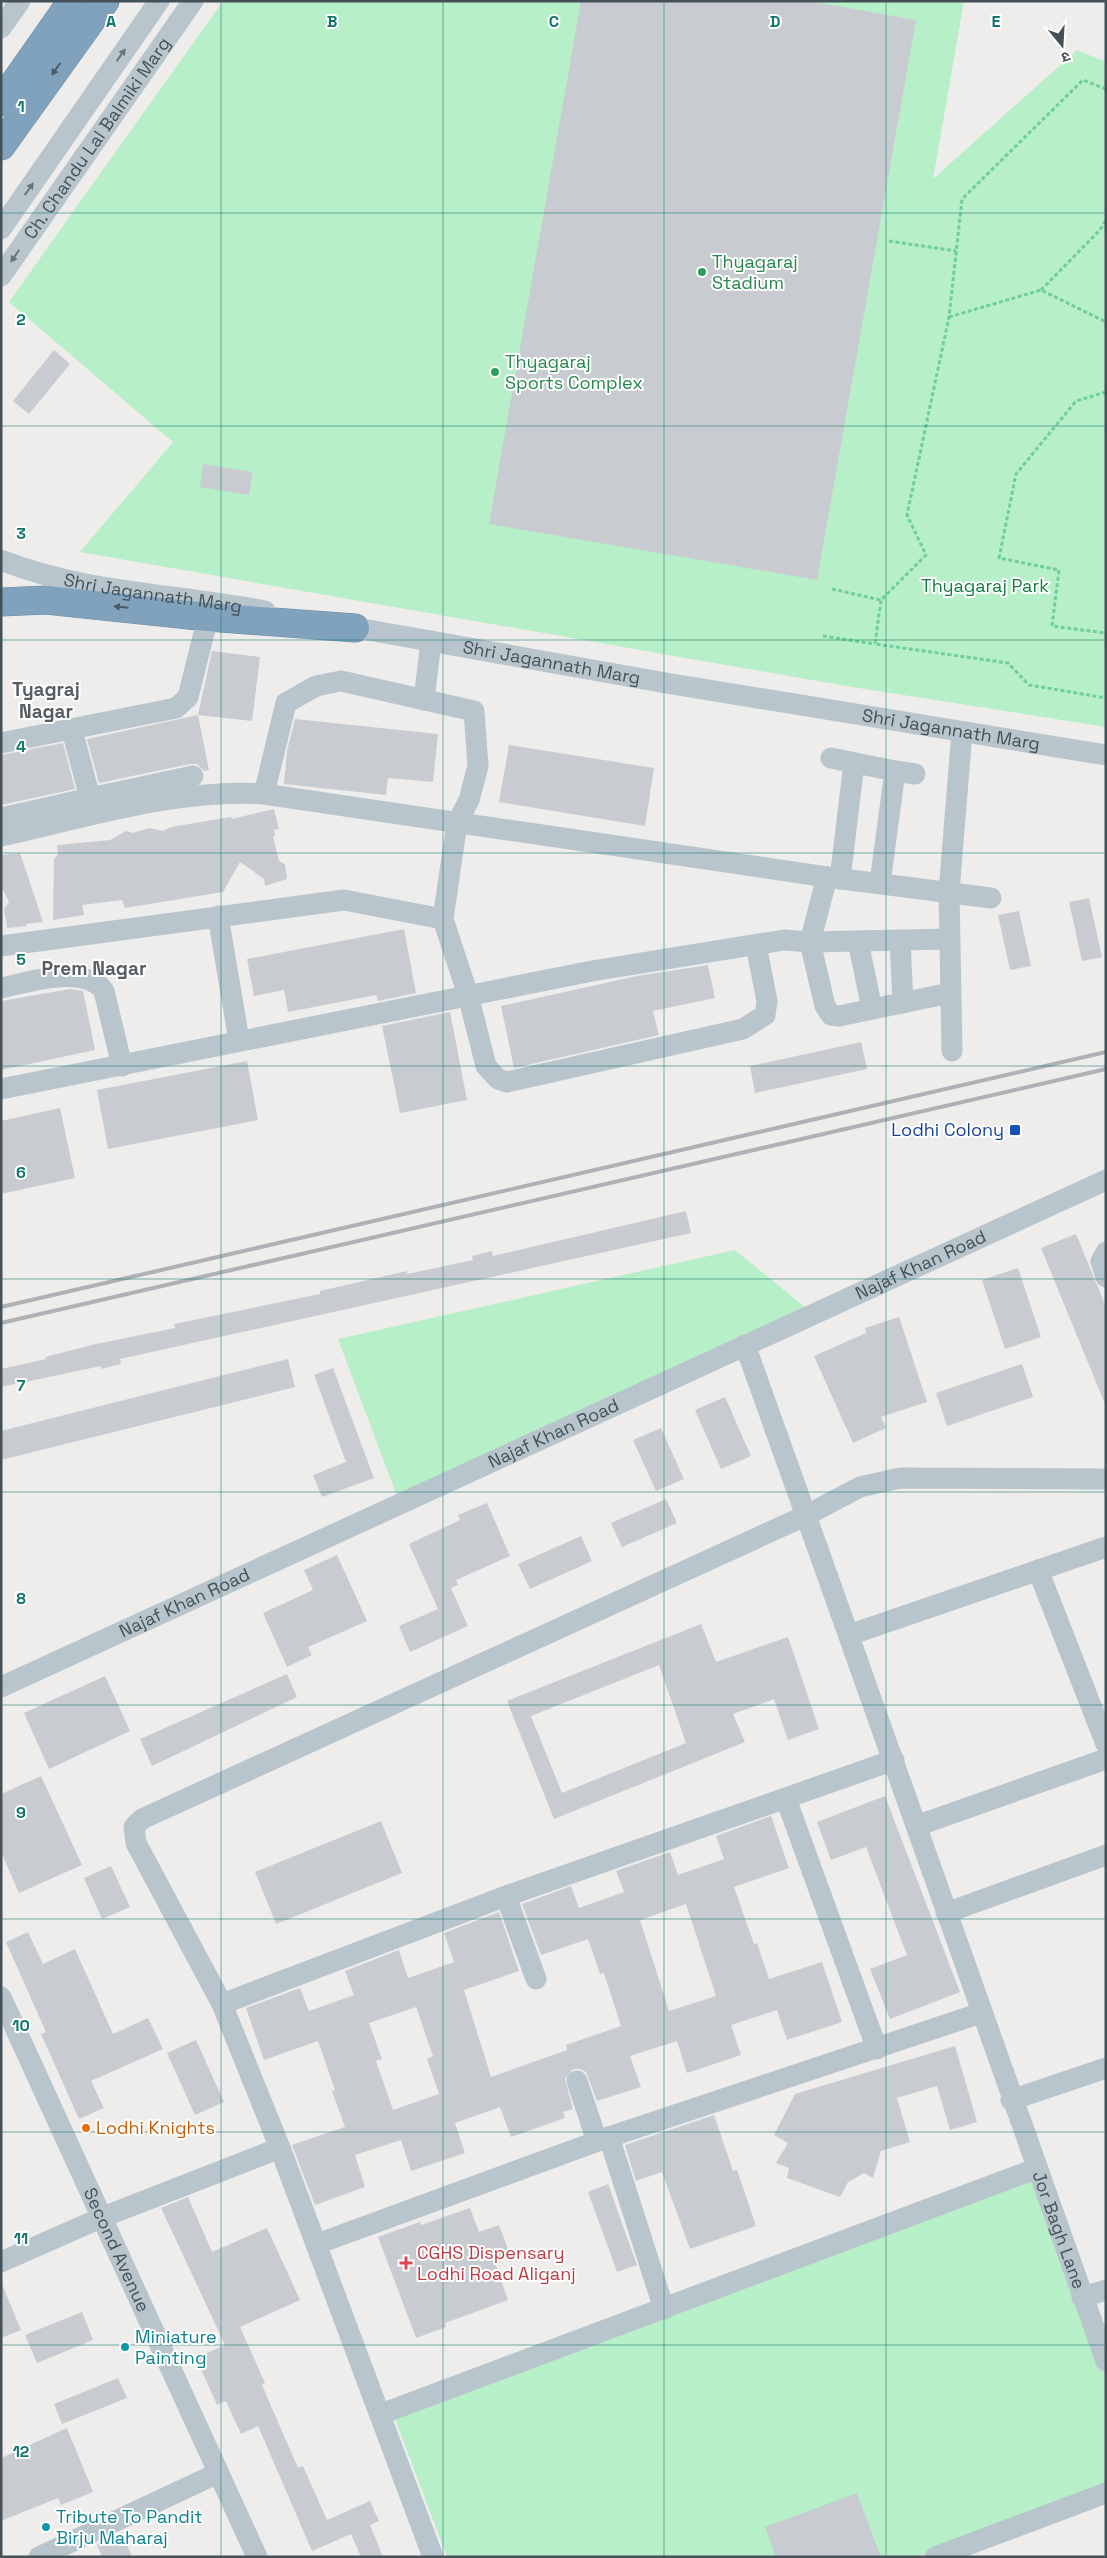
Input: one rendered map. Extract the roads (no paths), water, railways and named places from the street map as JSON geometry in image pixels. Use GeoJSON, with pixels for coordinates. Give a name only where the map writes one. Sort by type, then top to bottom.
{"type":"FeatureCollection","features":[{"type":"Feature","properties":{"kind":"highway"},"geometry":{"type":"LineString","coordinates":[[1,102],[72,1]]}},
{"type":"Feature","properties":{"kind":"highway"},"geometry":{"type":"LineString","coordinates":[[1,146],[104,1]]}},
{"type":"Feature","properties":{"kind":"highway"},"geometry":{"type":"LineString","coordinates":[[1,602],[46,600],[355,628]]}},
{"type":"Feature","properties":{"kind":"street"},"geometry":{"type":"LineString","coordinates":[[1,28],[20,1]]}},
{"type":"Feature","properties":{"kind":"street","name":"Ch. Chandu Lal Balmiki Marg"},"geometry":{"type":"LineString","coordinates":[[1,229],[159,1]]}},
{"type":"Feature","properties":{"kind":"street","name":"Ch. Chandu Lal Balmiki Marg"},"geometry":{"type":"LineString","coordinates":[[1,276],[193,1]]}},
{"type":"Feature","properties":{"kind":"street","name":"Shri Jagannath Marg"},"geometry":{"type":"LineString","coordinates":[[1,560],[22,568],[116,588],[233,605],[355,628],[1106,755]]}},
{"type":"Feature","properties":{"kind":"street"},"geometry":{"type":"LineString","coordinates":[[1,743],[166,712],[182,705],[188,696],[206,616]]}},
{"type":"Feature","properties":{"kind":"street"},"geometry":{"type":"LineString","coordinates":[[424,700],[431,641]]}},
{"type":"Feature","properties":{"kind":"street"},"geometry":{"type":"LineString","coordinates":[[264,794],[286,703],[316,686],[341,681],[474,711],[478,766],[469,800],[457,823],[443,919],[468,995],[486,1066],[498,1079],[507,1082],[743,1029],[764,1015],[767,1002],[756,945]]}},
{"type":"Feature","properties":{"kind":"street"},"geometry":{"type":"LineString","coordinates":[[72,730],[90,798]]}},
{"type":"Feature","properties":{"kind":"street"},"geometry":{"type":"LineString","coordinates":[[952,1050],[948,939],[949,892],[962,732]]}},
{"type":"Feature","properties":{"kind":"street"},"geometry":{"type":"LineString","coordinates":[[831,758],[905,772],[880,883]]}},
{"type":"Feature","properties":{"kind":"street"},"geometry":{"type":"LineString","coordinates":[[854,762],[833,878],[810,942],[825,1006],[831,1015],[839,1016],[950,994]]}},
{"type":"Feature","properties":{"kind":"street"},"geometry":{"type":"LineString","coordinates":[[1,818],[193,776]]}},
{"type":"Feature","properties":{"kind":"street"},"geometry":{"type":"LineString","coordinates":[[1,836],[184,796],[234,792],[264,794],[833,878],[991,898]]}},
{"type":"Feature","properties":{"kind":"street"},"geometry":{"type":"LineString","coordinates":[[1,946],[344,900],[443,919]]}},
{"type":"Feature","properties":{"kind":"street"},"geometry":{"type":"LineString","coordinates":[[218,916],[239,1040]]}},
{"type":"Feature","properties":{"kind":"street"},"geometry":{"type":"LineString","coordinates":[[1,1089],[592,971],[784,940],[810,942],[948,939]]}},
{"type":"Feature","properties":{"kind":"street"},"geometry":{"type":"LineString","coordinates":[[900,940],[903,1003]]}},
{"type":"Feature","properties":{"kind":"street"},"geometry":{"type":"LineString","coordinates":[[858,941],[872,1009]]}},
{"type":"Feature","properties":{"kind":"street"},"geometry":{"type":"LineString","coordinates":[[1,988],[70,975],[98,983],[104,991],[122,1066]]}},
{"type":"Feature","properties":{"kind":"street","name":"Najaf Khan Road"},"geometry":{"type":"LineString","coordinates":[[1,1687],[1106,1180]]}},
{"type":"Feature","properties":{"kind":"street"},"geometry":{"type":"LineString","coordinates":[[1106,1252],[1101,1261],[1106,1277]]}},
{"type":"Feature","properties":{"kind":"street","name":"Jor Bagh Lane"},"geometry":{"type":"LineString","coordinates":[[746,1345],[894,1760],[1035,2169],[1106,2361]]}},
{"type":"Feature","properties":{"kind":"street"},"geometry":{"type":"LineString","coordinates":[[433,2557],[280,2148],[222,2004],[136,1843],[134,1826],[142,1819],[807,1515],[860,1487],[900,1478],[1106,1479]]}},
{"type":"Feature","properties":{"kind":"street"},"geometry":{"type":"LineString","coordinates":[[849,1635],[1106,1547]]}},
{"type":"Feature","properties":{"kind":"street"},"geometry":{"type":"LineString","coordinates":[[1038,1570],[1106,1744]]}},
{"type":"Feature","properties":{"kind":"street"},"geometry":{"type":"LineString","coordinates":[[916,1826],[1106,1759]]}},
{"type":"Feature","properties":{"kind":"street"},"geometry":{"type":"LineString","coordinates":[[222,2004],[506,1896],[786,1800],[894,1760]]}},
{"type":"Feature","properties":{"kind":"street"},"geometry":{"type":"LineString","coordinates":[[786,1800],[877,2048]]}},
{"type":"Feature","properties":{"kind":"street"},"geometry":{"type":"LineString","coordinates":[[946,1913],[1106,1855]]}},
{"type":"Feature","properties":{"kind":"street"},"geometry":{"type":"LineString","coordinates":[[506,1896],[536,1979]]}},
{"type":"Feature","properties":{"kind":"street","name":"Second Avenue"},"geometry":{"type":"LineString","coordinates":[[1,1997],[257,2557]]}},
{"type":"Feature","properties":{"kind":"street"},"geometry":{"type":"LineString","coordinates":[[316,2244],[603,2139],[981,2013]]}},
{"type":"Feature","properties":{"kind":"street"},"geometry":{"type":"LineString","coordinates":[[1011,2100],[1106,2068]]}},
{"type":"Feature","properties":{"kind":"street"},"geometry":{"type":"LineString","coordinates":[[577,2081],[603,2139],[664,2309]]}},
{"type":"Feature","properties":{"kind":"street"},"geometry":{"type":"LineString","coordinates":[[1,2262],[103,2217],[280,2148]]}},
{"type":"Feature","properties":{"kind":"street"},"geometry":{"type":"LineString","coordinates":[[380,2414],[1035,2169]]}},
{"type":"Feature","properties":{"kind":"street"},"geometry":{"type":"LineString","coordinates":[[1082,2297],[1106,2290]]}},
{"type":"Feature","properties":{"kind":"street"},"geometry":{"type":"LineString","coordinates":[[39,2557],[218,2473]]}},
{"type":"Feature","properties":{"kind":"street"},"geometry":{"type":"LineString","coordinates":[[935,2557],[1106,2493]]}},
{"type":"Feature","properties":{"kind":"railway"},"geometry":{"type":"LineString","coordinates":[[1,1307],[1106,1052]]}},
{"type":"Feature","properties":{"kind":"railway"},"geometry":{"type":"LineString","coordinates":[[1,1323],[1106,1069]]}},
{"type":"Feature","properties":{"kind":"place","name":"Thyagaraj Stadium"},"geometry":{"type":"Point","coordinates":[702,272]}},
{"type":"Feature","properties":{"kind":"place","name":"Thyagaraj Sports Complex"},"geometry":{"type":"Point","coordinates":[495,372]}},
{"type":"Feature","properties":{"kind":"place","name":"Lodhi Colony"},"geometry":{"type":"Point","coordinates":[1015,1130]}},
{"type":"Feature","properties":{"kind":"place","name":"Lodhi Knights"},"geometry":{"type":"Point","coordinates":[86,2128]}},
{"type":"Feature","properties":{"kind":"place","name":"CGHS Dispensary Lodhi Road Aliganj"},"geometry":{"type":"Point","coordinates":[406,2263]}},
{"type":"Feature","properties":{"kind":"place","name":"Miniature Painting"},"geometry":{"type":"Point","coordinates":[125,2347]}},
{"type":"Feature","properties":{"kind":"place","name":"Tribute To Pandit Birju Maharaj"},"geometry":{"type":"Point","coordinates":[46,2527]}},
{"type":"Feature","properties":{"kind":"district","name":"Tyagraj Nagar"},"geometry":{"type":"Point","coordinates":[46,700]}},
{"type":"Feature","properties":{"kind":"district","name":"Prem Nagar"},"geometry":{"type":"Point","coordinates":[94,968]}},
{"type":"Feature","properties":{"kind":"park label","name":"Thyagaraj Park"},"geometry":{"type":"Point","coordinates":[985,586]}}]}
